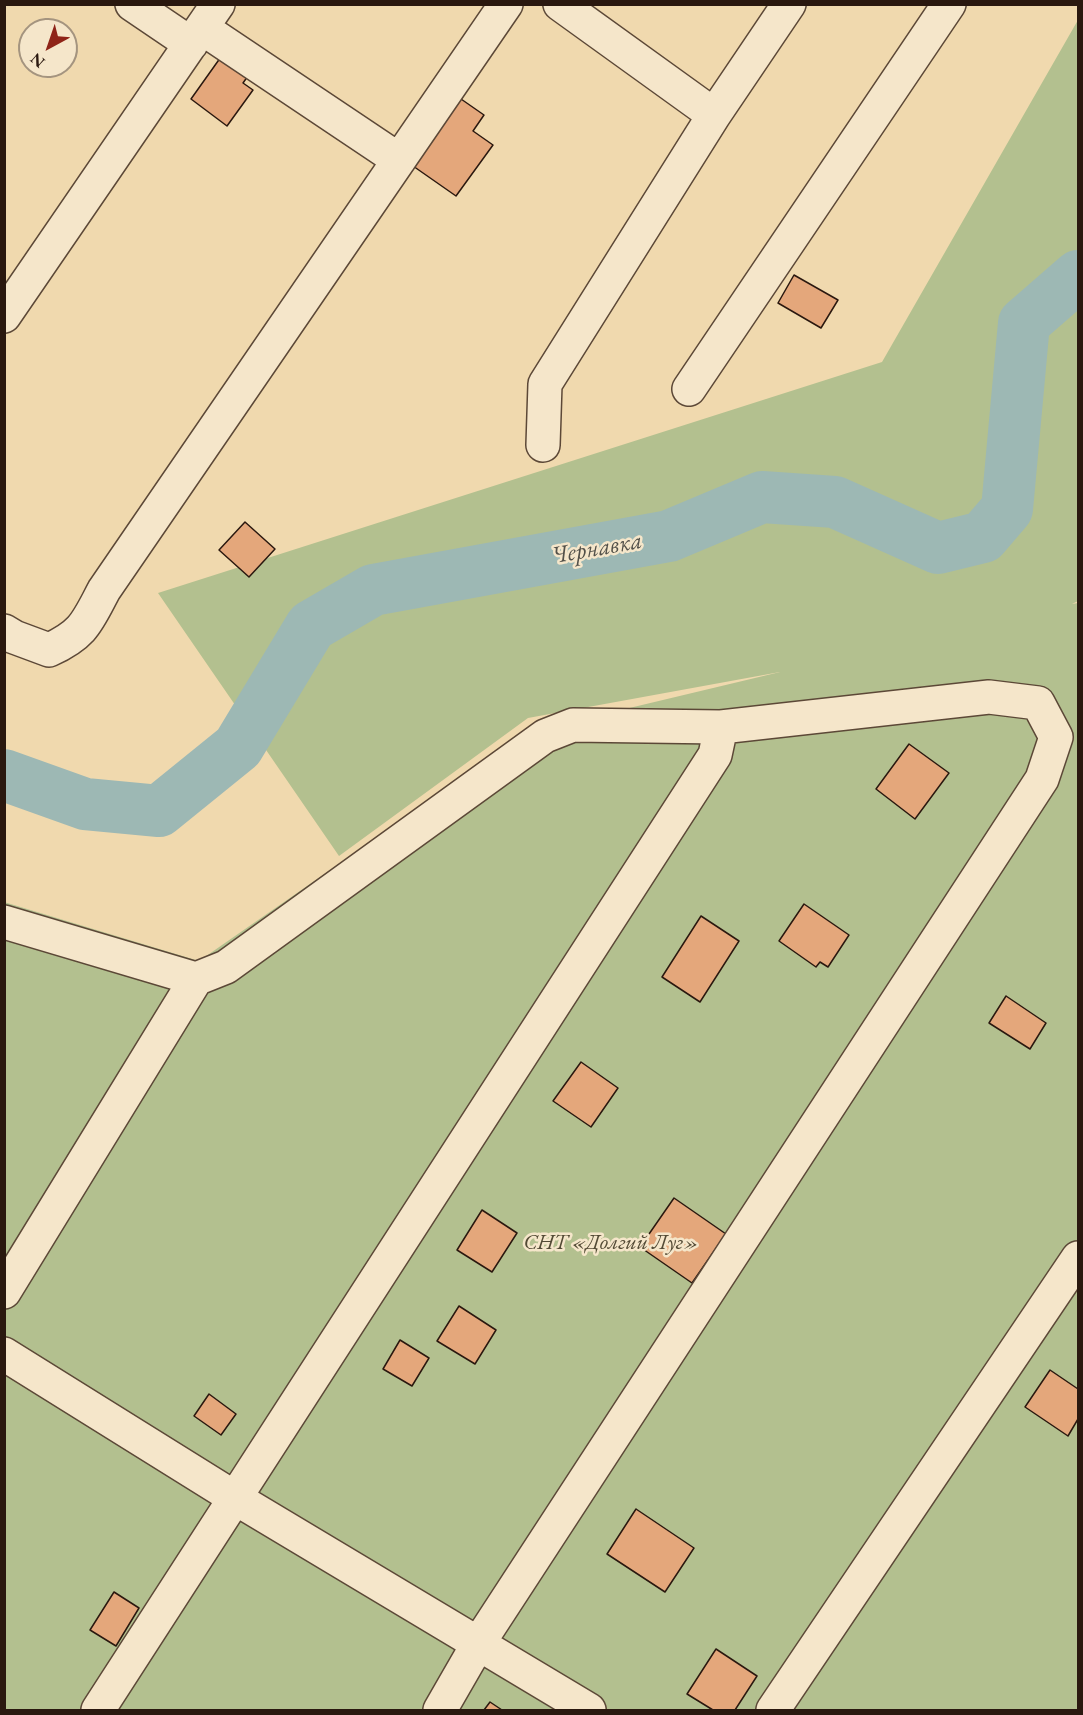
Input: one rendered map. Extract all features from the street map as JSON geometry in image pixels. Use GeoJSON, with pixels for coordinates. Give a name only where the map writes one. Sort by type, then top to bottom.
{"type":"FeatureCollection","features":[{"type":"Feature","properties":{"kind":"lane"},"geometry":{"type":"LineString","coordinates":[[132,4],[204,25],[399,160]]}},
{"type":"Feature","properties":{"kind":"lane"},"geometry":{"type":"LineString","coordinates":[[4,631],[49,650],[74,638],[80,631],[104,590],[506,4]]}},
{"type":"Feature","properties":{"kind":"lane"},"geometry":{"type":"LineString","coordinates":[[560,4],[714,115]]}},
{"type":"Feature","properties":{"kind":"lane"},"geometry":{"type":"LineString","coordinates":[[543,445],[545,384],[714,115],[789,4]]}},
{"type":"Feature","properties":{"kind":"lane"},"geometry":{"type":"LineString","coordinates":[[689,389],[949,4]]}},
{"type":"Feature","properties":{"kind":"lane"},"geometry":{"type":"LineString","coordinates":[[4,316],[204,25]]}},
{"type":"Feature","properties":{"kind":"lane"},"geometry":{"type":"LineString","coordinates":[[4,1292],[196,979],[226,967],[544,736],[573,725],[721,727],[989,697],[1038,703],[1056,737],[1042,779],[478,1644],[440,1710]]}},
{"type":"Feature","properties":{"kind":"lane"},"geometry":{"type":"LineString","coordinates":[[98,1710],[715,755],[721,727]]}},
{"type":"Feature","properties":{"kind":"lane"},"geometry":{"type":"LineString","coordinates":[[4,922],[196,979]]}},
{"type":"Feature","properties":{"kind":"lane"},"geometry":{"type":"LineString","coordinates":[[773,1710],[1078,1258]]}},
{"type":"Feature","properties":{"kind":"lane"},"geometry":{"type":"LineString","coordinates":[[4,1354],[235,1498],[589,1710]]}},
{"type":"Feature","properties":{"kind":"green space","name":"СНТ «Долгий Луг»"},"geometry":{"type":"Polygon","coordinates":[[[1078,20],[1078,601],[1072,604],[1078,603],[1078,1710],[5,1710],[4,902],[199,961],[529,732],[780,672],[528,718],[339,856],[158,593],[882,362],[1078,20]]]}},
{"type":"Feature","properties":{"kind":"building"},"geometry":{"type":"Polygon","coordinates":[[[228,47],[255,66],[243,83],[253,90],[227,126],[191,99],[228,47]]]}},
{"type":"Feature","properties":{"kind":"building"},"geometry":{"type":"Polygon","coordinates":[[[461,99],[484,115],[473,131],[493,145],[456,196],[413,166],[461,99]]]}},
{"type":"Feature","properties":{"kind":"building"},"geometry":{"type":"Polygon","coordinates":[[[794,275],[838,300],[821,328],[778,303],[794,275]]]}},
{"type":"Feature","properties":{"kind":"building"},"geometry":{"type":"Polygon","coordinates":[[[245,522],[275,549],[249,577],[219,550],[245,522]]]}},
{"type":"Feature","properties":{"kind":"building"},"geometry":{"type":"Polygon","coordinates":[[[909,744],[949,773],[915,819],[876,789],[909,744]]]}},
{"type":"Feature","properties":{"kind":"building"},"geometry":{"type":"Polygon","coordinates":[[[804,904],[849,935],[828,967],[820,962],[816,967],[779,941],[804,904]]]}},
{"type":"Feature","properties":{"kind":"building"},"geometry":{"type":"Polygon","coordinates":[[[701,916],[739,941],[700,1002],[662,977],[701,916]]]}},
{"type":"Feature","properties":{"kind":"building"},"geometry":{"type":"Polygon","coordinates":[[[1006,996],[1046,1023],[1030,1049],[989,1023],[1006,996]]]}},
{"type":"Feature","properties":{"kind":"building"},"geometry":{"type":"Polygon","coordinates":[[[581,1062],[618,1088],[591,1127],[553,1101],[581,1062]]]}},
{"type":"Feature","properties":{"kind":"building"},"geometry":{"type":"Polygon","coordinates":[[[674,1198],[726,1234],[692,1283],[640,1247],[674,1198]]]}},
{"type":"Feature","properties":{"kind":"building"},"geometry":{"type":"Polygon","coordinates":[[[482,1210],[517,1233],[492,1272],[457,1250],[482,1210]]]}},
{"type":"Feature","properties":{"kind":"building"},"geometry":{"type":"Polygon","coordinates":[[[459,1306],[496,1330],[475,1364],[437,1341],[459,1306]]]}},
{"type":"Feature","properties":{"kind":"building"},"geometry":{"type":"Polygon","coordinates":[[[400,1340],[429,1358],[412,1386],[383,1369],[400,1340]]]}},
{"type":"Feature","properties":{"kind":"building"},"geometry":{"type":"Polygon","coordinates":[[[1050,1370],[1078,1389],[1078,1419],[1068,1436],[1025,1407],[1050,1370]]]}},
{"type":"Feature","properties":{"kind":"building"},"geometry":{"type":"Polygon","coordinates":[[[209,1394],[236,1414],[221,1435],[194,1416],[209,1394]]]}},
{"type":"Feature","properties":{"kind":"building"},"geometry":{"type":"Polygon","coordinates":[[[636,1509],[694,1548],[665,1592],[607,1554],[636,1509]]]}},
{"type":"Feature","properties":{"kind":"building"},"geometry":{"type":"Polygon","coordinates":[[[114,1592],[139,1608],[116,1646],[90,1630],[114,1592]]]}},
{"type":"Feature","properties":{"kind":"building"},"geometry":{"type":"Polygon","coordinates":[[[716,1649],[757,1676],[735,1710],[713,1710],[687,1694],[716,1649]]]}},
{"type":"Feature","properties":{"kind":"building"},"geometry":{"type":"Polygon","coordinates":[[[490,1702],[502,1710],[484,1710],[490,1702]]]}},
{"type":"Feature","properties":{"kind":"waterway","name":"Чернавка"},"geometry":{"type":"LineString","coordinates":[[4,775],[85,804],[159,811],[238,747],[311,626],[373,590],[669,536],[762,497],[835,502],[938,548],[983,537],[1007,509],[1024,323],[1078,276]]}}]}
